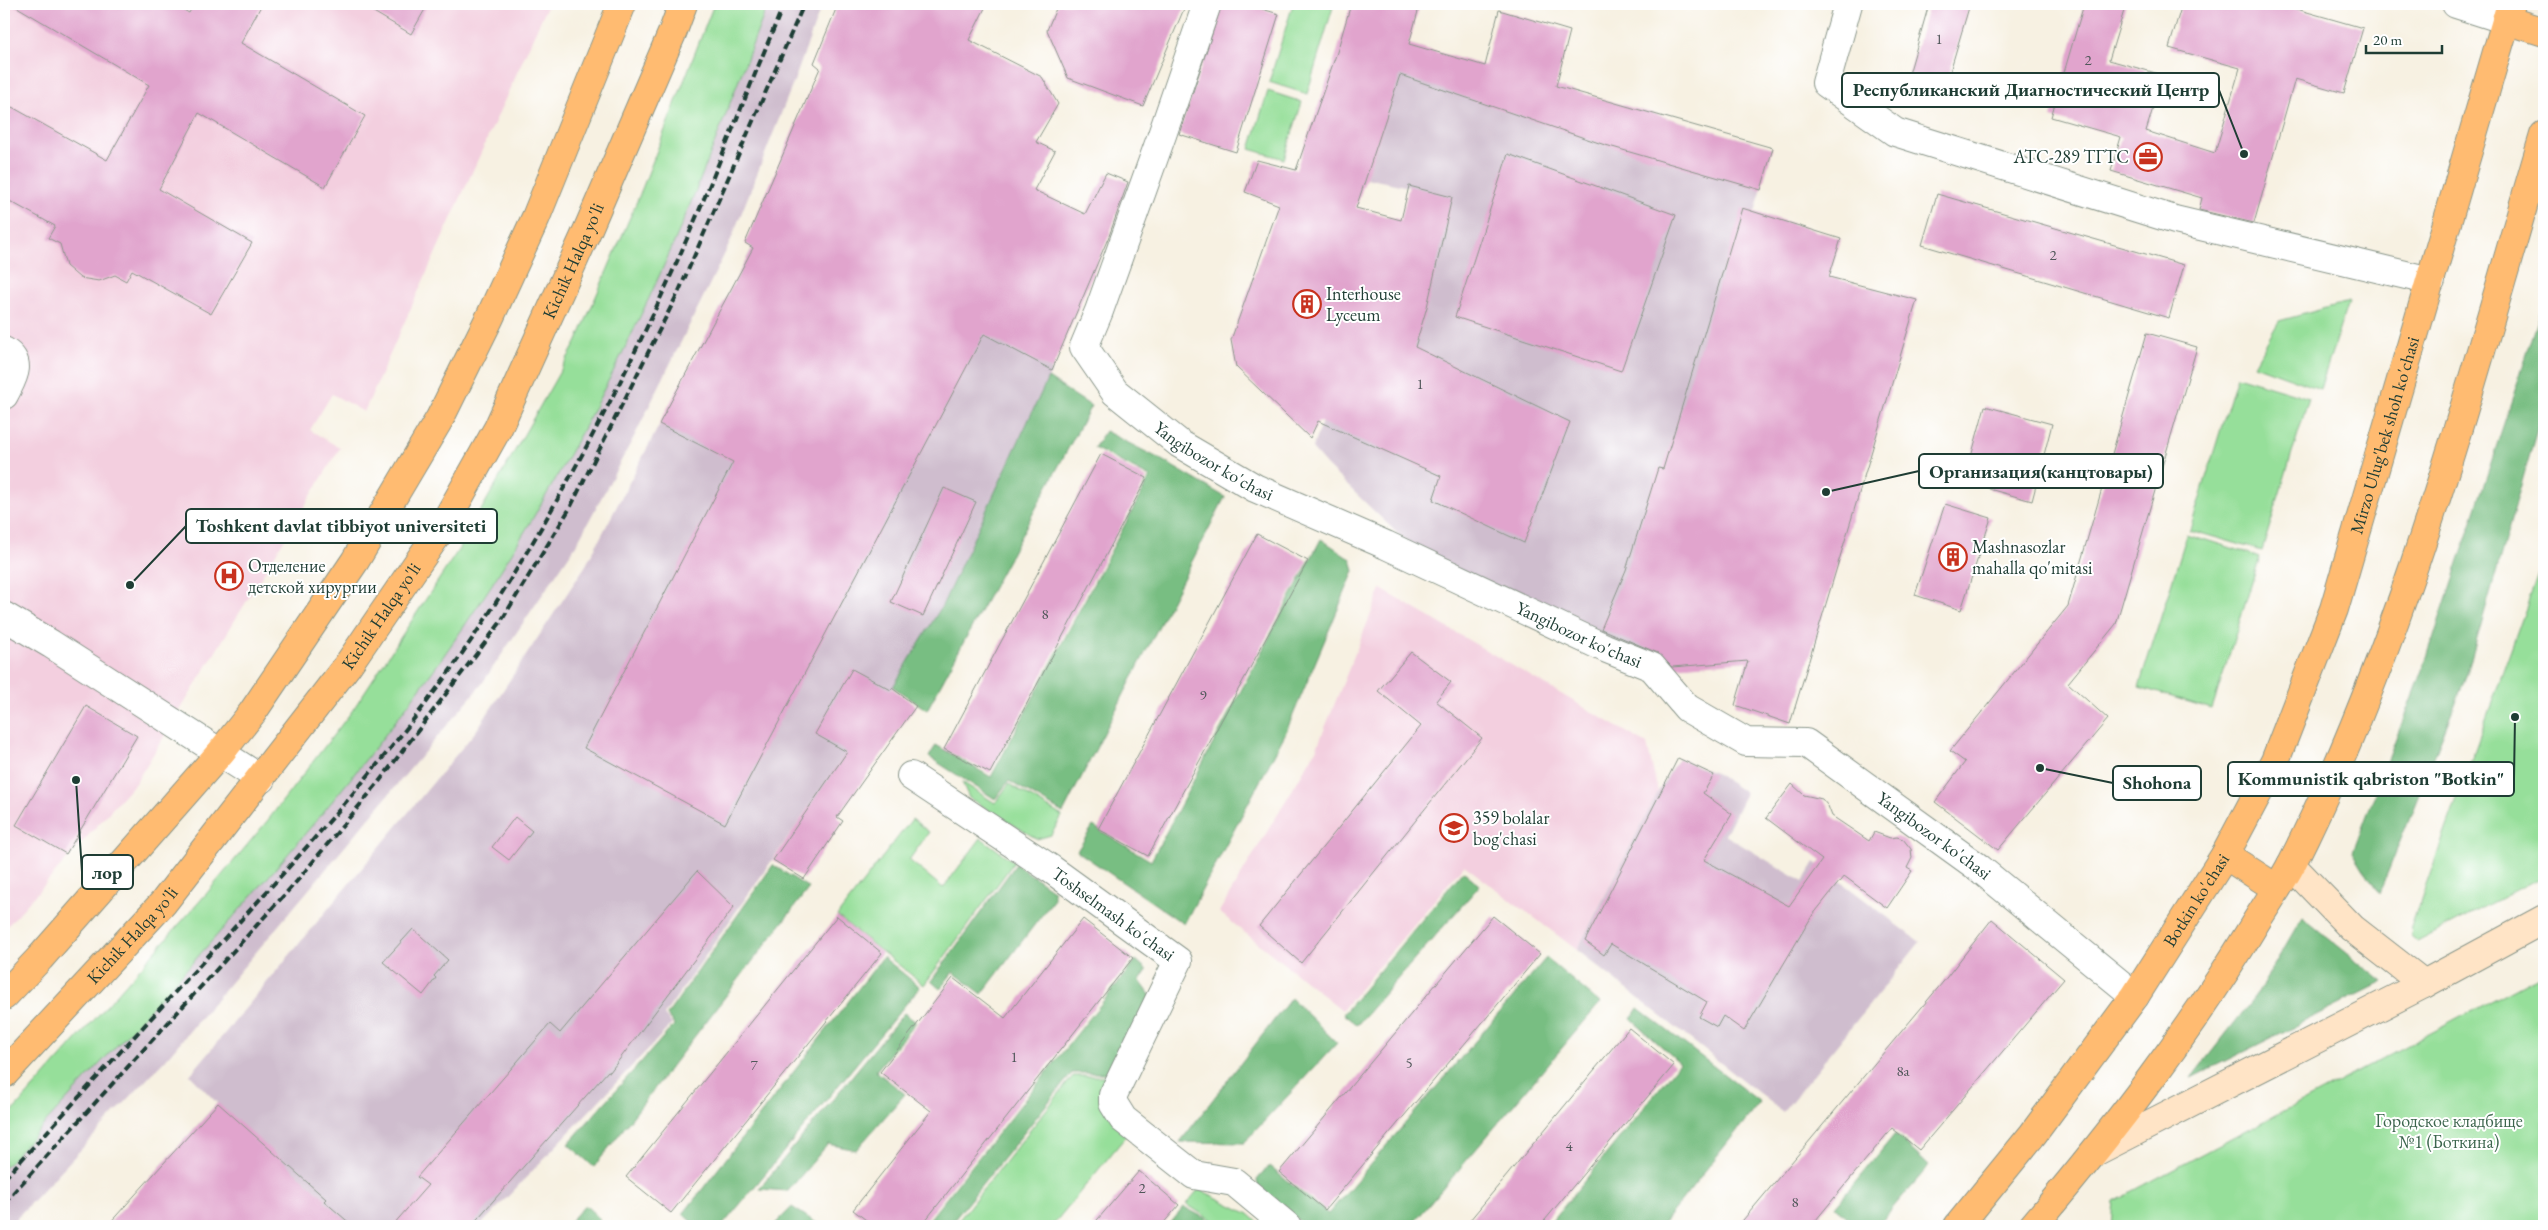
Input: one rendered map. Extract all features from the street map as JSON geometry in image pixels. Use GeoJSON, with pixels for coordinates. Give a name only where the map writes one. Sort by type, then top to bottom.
{"type":"FeatureCollection","features":[{"type":"Feature","properties":{"kind":"main road"},"geometry":{"type":"LineString","coordinates":[[4,996],[40,958],[222,752],[252,712],[355,561],[402,485],[440,418],[536,217],[622,4]]}},
{"type":"Feature","properties":{"kind":"main road","name":"Kichik Halqa yo'li"},"geometry":{"type":"LineString","coordinates":[[4,1074],[163,903],[227,818],[261,779],[347,666],[443,526],[498,428],[591,222],[683,4]]}},
{"type":"Feature","properties":{"kind":"main road"},"geometry":{"type":"LineString","coordinates":[[2508,12],[2544,32]]}},
{"type":"Feature","properties":{"kind":"main road","name":"Mirzo Ulug'bek shoh ko'chasi"},"geometry":{"type":"LineString","coordinates":[[2226,855],[2275,761],[2334,609],[2508,12]]}},
{"type":"Feature","properties":{"kind":"main road"},"geometry":{"type":"LineString","coordinates":[[2033,1226],[2095,1152],[2200,1009],[2291,865],[2340,756],[2387,641],[2424,538],[2544,135]]}},
{"type":"Feature","properties":{"kind":"main road","name":"Botkin ko'chasi"},"geometry":{"type":"LineString","coordinates":[[1958,1226],[2033,1134],[2135,996],[2226,855],[2276,888]]}},
{"type":"Feature","properties":{"kind":"street","name":"Yangibozor ko'chasi"},"geometry":{"type":"LineString","coordinates":[[1207,4],[1162,136],[1099,311],[1084,347],[1115,392],[1180,444],[1255,488],[1386,545],[1605,648],[1652,667],[1686,708],[1746,742],[1806,743],[1979,868],[2135,996]]}},
{"type":"Feature","properties":{"kind":"street"},"geometry":{"type":"LineString","coordinates":[[1848,4],[1826,83],[1895,132],[2175,220],[2430,281]]}},
{"type":"Feature","properties":{"kind":"street"},"geometry":{"type":"LineString","coordinates":[[2456,4],[2508,12]]}},
{"type":"Feature","properties":{"kind":"street"},"geometry":{"type":"LineString","coordinates":[[4,351],[10,355],[15,364],[16,372],[4,395]]}},
{"type":"Feature","properties":{"kind":"street"},"geometry":{"type":"LineString","coordinates":[[4,616],[222,752],[261,779]]}},
{"type":"Feature","properties":{"kind":"street","name":"Toshselmash ko'chasi"},"geometry":{"type":"LineString","coordinates":[[911,776],[1051,869],[1178,961],[1114,1095],[1113,1102],[1123,1119],[1194,1175],[1234,1182],[1287,1226]]}},
{"type":"Feature","properties":{"kind":"street"},"geometry":{"type":"LineString","coordinates":[[2291,865],[2352,928],[2424,984]]}},
{"type":"Feature","properties":{"kind":"street"},"geometry":{"type":"LineString","coordinates":[[2095,1152],[2424,984],[2544,919]]}},
{"type":"Feature","properties":{"kind":"shaded area"},"geometry":{"type":"Polygon","coordinates":[[[4,4],[548,4],[364,412],[332,394],[310,430],[340,448],[173,722],[136,782],[4,930],[4,4]]]}},
{"type":"Feature","properties":{"kind":"shaded area"},"geometry":{"type":"Polygon","coordinates":[[[768,4],[822,4],[796,76],[728,247],[636,433],[576,545],[481,685],[166,1059],[9,1226],[4,1226],[4,1168],[299,840],[364,761],[441,659],[490,588],[596,404],[649,297],[702,175],[768,4]]]}},
{"type":"Feature","properties":{"kind":"shaded area"},"geometry":{"type":"Polygon","coordinates":[[[838,4],[987,4],[969,40],[1042,77],[1058,104],[1036,142],[1055,151],[1034,191],[984,334],[1052,370],[942,606],[893,687],[664,1015],[672,1024],[480,1226],[107,1226],[217,1103],[190,1075],[476,731],[586,565],[752,248],[745,243],[820,68],[814,63],[838,4]]]}},
{"type":"Feature","properties":{"kind":"shaded area"},"geometry":{"type":"Polygon","coordinates":[[[1409,44],[1773,148],[1755,212],[1841,239],[1708,664],[1670,667],[1419,554],[1327,466],[1312,449],[1322,421],[1388,280],[1409,187],[1366,178],[1409,44]]]}},
{"type":"Feature","properties":{"kind":"shaded area","name":"359 bolalar bog'chasi"},"geometry":{"type":"Polygon","coordinates":[[[1381,589],[1647,744],[1658,792],[1577,950],[1464,865],[1342,1010],[1219,912],[1316,750],[1381,589]]]}},
{"type":"Feature","properties":{"kind":"shaded area"},"geometry":{"type":"Polygon","coordinates":[[[1678,758],[1717,774],[1746,793],[1725,835],[1803,882],[1815,862],[1920,942],[1783,1112],[1577,950],[1658,792],[1678,758]]]}},
{"type":"Feature","properties":{"kind":"green space"},"geometry":{"type":"Polygon","coordinates":[[[714,4],[768,4],[726,115],[649,298],[613,373],[533,518],[489,589],[436,667],[320,816],[196,959],[4,1168],[4,1121],[207,893],[268,820],[352,711],[459,549],[576,343],[640,194],[714,4]]]}},
{"type":"Feature","properties":{"kind":"green space"},"geometry":{"type":"Polygon","coordinates":[[[1293,4],[1321,4],[1333,7],[1307,94],[1269,82],[1293,4]]]}},
{"type":"Feature","properties":{"kind":"green space"},"geometry":{"type":"Polygon","coordinates":[[[1268,91],[1302,102],[1284,159],[1250,149],[1268,91]]]}},
{"type":"Feature","properties":{"kind":"green space"},"geometry":{"type":"Polygon","coordinates":[[[2348,302],[2320,389],[2254,365],[2279,321],[2348,302]]]}},
{"type":"Feature","properties":{"kind":"green space"},"geometry":{"type":"Polygon","coordinates":[[[2544,302],[2544,405],[2466,677],[2379,894],[2353,852],[2427,657],[2544,302]]]}},
{"type":"Feature","properties":{"kind":"green space"},"geometry":{"type":"Polygon","coordinates":[[[2237,376],[2309,398],[2262,551],[2190,530],[2237,376]]]}},
{"type":"Feature","properties":{"kind":"green space"},"geometry":{"type":"Polygon","coordinates":[[[1048,378],[1091,406],[927,710],[893,687],[942,606],[1048,378]]]}},
{"type":"Feature","properties":{"kind":"green space"},"geometry":{"type":"Polygon","coordinates":[[[1105,431],[1160,459],[1225,497],[1063,813],[1009,781],[995,799],[929,757],[936,745],[991,777],[1150,477],[1094,448],[1105,431]]]}},
{"type":"Feature","properties":{"kind":"green space"},"geometry":{"type":"Polygon","coordinates":[[[2187,534],[2260,557],[2212,709],[2139,687],[2187,534]]]}},
{"type":"Feature","properties":{"kind":"green space"},"geometry":{"type":"Polygon","coordinates":[[[1321,539],[1351,559],[1354,571],[1285,734],[1184,924],[1077,851],[1093,826],[1151,861],[1321,539]]]}},
{"type":"Feature","properties":{"kind":"green space"},"geometry":{"type":"Polygon","coordinates":[[[2544,558],[2544,876],[2417,942],[2410,936],[2411,927],[2544,558]]]}},
{"type":"Feature","properties":{"kind":"green space"},"geometry":{"type":"Polygon","coordinates":[[[962,782],[995,803],[1009,784],[1062,816],[1051,835],[1037,839],[969,798],[962,782]]]}},
{"type":"Feature","properties":{"kind":"green space"},"geometry":{"type":"Polygon","coordinates":[[[912,819],[929,832],[909,860],[943,888],[981,838],[1014,862],[924,985],[837,916],[912,819]]]}},
{"type":"Feature","properties":{"kind":"green space"},"geometry":{"type":"Polygon","coordinates":[[[1016,864],[1053,890],[1054,899],[982,994],[953,972],[940,989],[931,981],[1016,864]]]}},
{"type":"Feature","properties":{"kind":"green space"},"geometry":{"type":"Polygon","coordinates":[[[773,865],[809,888],[594,1167],[568,1144],[674,1025],[667,1015],[773,865]]]}},
{"type":"Feature","properties":{"kind":"green space"},"geometry":{"type":"Polygon","coordinates":[[[1463,871],[1480,885],[1357,1025],[1343,1014],[1463,871]]]}},
{"type":"Feature","properties":{"kind":"green space"},"geometry":{"type":"Polygon","coordinates":[[[2302,917],[2383,982],[2191,1078],[2258,993],[2302,917]]]}},
{"type":"Feature","properties":{"kind":"green space"},"geometry":{"type":"Polygon","coordinates":[[[883,957],[920,987],[722,1226],[696,1226],[683,1214],[883,957]]]}},
{"type":"Feature","properties":{"kind":"green space"},"geometry":{"type":"Polygon","coordinates":[[[1546,958],[1600,1003],[1411,1226],[1305,1226],[1258,1187],[1257,1180],[1269,1166],[1328,1214],[1546,958]]]}},
{"type":"Feature","properties":{"kind":"green space"},"geometry":{"type":"Polygon","coordinates":[[[1136,960],[1147,970],[1140,981],[1151,996],[1114,1073],[1072,1073],[949,1226],[924,1226],[1136,960]]]}},
{"type":"Feature","properties":{"kind":"green space","name":"Городское кладбище №1 (Боткина)"},"geometry":{"type":"Polygon","coordinates":[[[2544,973],[2544,1226],[2112,1226],[2114,1201],[2544,973]]]}},
{"type":"Feature","properties":{"kind":"green space"},"geometry":{"type":"Polygon","coordinates":[[[1291,998],[1337,1043],[1244,1143],[1180,1142],[1291,998]]]}},
{"type":"Feature","properties":{"kind":"green space"},"geometry":{"type":"Polygon","coordinates":[[[1638,1008],[1760,1102],[1661,1226],[1548,1226],[1680,1063],[1631,1019],[1638,1008]]]}},
{"type":"Feature","properties":{"kind":"green space"},"geometry":{"type":"Polygon","coordinates":[[[904,1013],[916,1022],[876,1071],[905,1094],[856,1150],[828,1144],[788,1191],[759,1189],[904,1013]]]}},
{"type":"Feature","properties":{"kind":"green space"},"geometry":{"type":"Polygon","coordinates":[[[1073,1076],[1112,1076],[1127,1135],[1052,1226],[954,1226],[1073,1076]]]}},
{"type":"Feature","properties":{"kind":"green space"},"geometry":{"type":"Polygon","coordinates":[[[1895,1134],[1929,1166],[1877,1226],[1858,1226],[1835,1207],[1895,1134]]]}},
{"type":"Feature","properties":{"kind":"green space"},"geometry":{"type":"Polygon","coordinates":[[[1199,1189],[1249,1214],[1262,1226],[1221,1226],[1186,1204],[1199,1189]]]}},
{"type":"Feature","properties":{"kind":"green space"},"geometry":{"type":"Polygon","coordinates":[[[585,1205],[600,1219],[593,1226],[566,1226],[585,1205]]]}},
{"type":"Feature","properties":{"kind":"green space"},"geometry":{"type":"Polygon","coordinates":[[[792,1207],[821,1226],[773,1226],[792,1207]]]}},
{"type":"Feature","properties":{"kind":"green space"},"geometry":{"type":"Polygon","coordinates":[[[1184,1207],[1218,1225],[1218,1226],[1168,1226],[1184,1207]]]}},
{"type":"Feature","properties":{"kind":"building"},"geometry":{"type":"Polygon","coordinates":[[[12,4],[173,4],[189,13],[194,4],[262,4],[241,43],[365,116],[325,187],[199,113],[159,189],[252,243],[211,314],[132,270],[126,281],[115,275],[99,281],[80,278],[66,266],[60,244],[48,238],[55,226],[4,198],[4,122],[12,107],[107,160],[149,85],[12,4]]]}},
{"type":"Feature","properties":{"kind":"building"},"geometry":{"type":"Polygon","coordinates":[[[360,4],[428,4],[411,34],[360,4]]]}},
{"type":"Feature","properties":{"kind":"building"},"geometry":{"type":"Polygon","coordinates":[[[838,4],[987,4],[969,40],[1042,77],[1058,104],[1036,142],[1055,151],[1034,190],[1085,214],[1106,173],[1128,182],[1109,236],[1052,370],[984,334],[725,824],[584,748],[733,462],[659,424],[753,248],[745,243],[820,68],[814,63],[838,4]]]}},
{"type":"Feature","properties":{"kind":"building"},"geometry":{"type":"Polygon","coordinates":[[[1058,4],[1186,4],[1143,106],[1068,78],[1047,30],[1058,4]]]}},
{"type":"Feature","properties":{"kind":"building"},"geometry":{"type":"Polygon","coordinates":[[[1222,4],[1245,4],[1279,14],[1236,152],[1179,134],[1222,4]]]}},
{"type":"Feature","properties":{"kind":"building"},"geometry":{"type":"Polygon","coordinates":[[[1351,4],[1420,4],[1409,44],[1485,66],[1499,10],[1570,31],[1556,86],[1773,148],[1761,190],[1602,144],[1400,75],[1356,208],[1401,220],[1409,186],[1452,197],[1427,307],[1415,347],[1570,422],[1524,543],[1433,500],[1441,476],[1318,421],[1310,438],[1236,367],[1231,340],[1279,205],[1245,192],[1257,160],[1296,170],[1337,52],[1351,4]]]}},
{"type":"Feature","properties":{"kind":"building"},"geometry":{"type":"Polygon","coordinates":[[[1929,4],[1970,4],[1946,85],[1909,74],[1929,4]]]}},
{"type":"Feature","properties":{"kind":"building"},"geometry":{"type":"Polygon","coordinates":[[[2084,4],[2126,4],[2109,60],[2163,75],[2146,131],[2215,153],[2240,68],[2169,48],[2182,4],[2279,4],[2363,28],[2344,93],[2295,79],[2254,223],[2199,210],[2202,198],[2111,171],[2121,137],[2051,117],[2084,4]]]}},
{"type":"Feature","properties":{"kind":"building"},"geometry":{"type":"Polygon","coordinates":[[[1508,154],[1676,215],[1621,371],[1455,317],[1508,154]]]}},
{"type":"Feature","properties":{"kind":"building"},"geometry":{"type":"Polygon","coordinates":[[[1937,194],[2184,265],[2169,318],[1922,245],[1937,194]]]}},
{"type":"Feature","properties":{"kind":"building"},"geometry":{"type":"Polygon","coordinates":[[[1742,208],[1841,239],[1829,277],[1917,300],[1790,724],[1735,705],[1748,661],[1672,667],[1658,653],[1601,629],[1626,570],[1658,468],[1663,469],[1742,208]]]}},
{"type":"Feature","properties":{"kind":"building"},"geometry":{"type":"Polygon","coordinates":[[[2147,333],[2197,347],[2116,624],[2068,683],[2108,719],[1998,850],[1935,802],[1965,762],[1950,751],[2068,606],[2147,333]]]}},
{"type":"Feature","properties":{"kind":"building"},"geometry":{"type":"Polygon","coordinates":[[[1985,406],[2052,424],[2032,501],[1989,489],[1996,464],[1971,457],[1985,406]]]}},
{"type":"Feature","properties":{"kind":"building"},"geometry":{"type":"Polygon","coordinates":[[[1101,454],[1147,478],[990,773],[944,749],[1101,454]]]}},
{"type":"Feature","properties":{"kind":"building"},"geometry":{"type":"Polygon","coordinates":[[[944,488],[976,502],[923,616],[891,602],[944,488]]]}},
{"type":"Feature","properties":{"kind":"building","name":"Mashnasozlar mahalla qo'mitasi"},"geometry":{"type":"Polygon","coordinates":[[[1945,504],[1991,518],[1961,610],[1915,595],[1945,504]]]}},
{"type":"Feature","properties":{"kind":"building"},"geometry":{"type":"Polygon","coordinates":[[[1257,534],[1308,561],[1148,856],[1098,829],[1257,534]]]}},
{"type":"Feature","properties":{"kind":"building"},"geometry":{"type":"Polygon","coordinates":[[[1411,652],[1451,682],[1436,701],[1482,738],[1301,963],[1259,926],[1421,726],[1378,691],[1411,652]]]}},
{"type":"Feature","properties":{"kind":"building"},"geometry":{"type":"Polygon","coordinates":[[[852,669],[891,690],[892,688],[916,706],[837,817],[843,821],[804,879],[773,860],[847,752],[815,734],[852,669]]]}},
{"type":"Feature","properties":{"kind":"building"},"geometry":{"type":"Polygon","coordinates":[[[86,706],[137,736],[66,854],[16,825],[86,706]]]}},
{"type":"Feature","properties":{"kind":"building"},"geometry":{"type":"Polygon","coordinates":[[[1678,758],[1714,775],[1703,793],[1732,814],[1704,860],[1789,906],[1822,860],[1766,818],[1792,784],[1804,795],[1822,799],[1828,806],[1832,816],[1869,841],[1874,832],[1890,838],[1897,837],[1903,839],[1911,849],[1912,858],[1907,868],[1912,871],[1887,908],[1844,876],[1812,916],[1744,1031],[1723,1016],[1717,1027],[1699,1017],[1707,1002],[1611,944],[1604,955],[1585,941],[1678,758]]]}},
{"type":"Feature","properties":{"kind":"building"},"geometry":{"type":"Polygon","coordinates":[[[515,817],[532,831],[509,860],[492,847],[515,817]]]}},
{"type":"Feature","properties":{"kind":"building"},"geometry":{"type":"Polygon","coordinates":[[[697,871],[734,907],[610,1072],[608,1071],[471,1226],[392,1226],[428,1185],[417,1177],[550,1024],[560,1033],[697,871]]]}},
{"type":"Feature","properties":{"kind":"building"},"geometry":{"type":"Polygon","coordinates":[[[837,916],[882,953],[671,1213],[626,1177],[837,916]]]}},
{"type":"Feature","properties":{"kind":"building"},"geometry":{"type":"Polygon","coordinates":[[[1493,916],[1540,954],[1325,1210],[1279,1172],[1493,916]]]}},
{"type":"Feature","properties":{"kind":"building"},"geometry":{"type":"Polygon","coordinates":[[[1083,919],[1133,958],[921,1226],[874,1226],[853,1210],[931,1111],[880,1072],[953,978],[1005,1018],[1083,919]]]}},
{"type":"Feature","properties":{"kind":"building"},"geometry":{"type":"Polygon","coordinates":[[[1992,919],[2064,979],[1919,1150],[1892,1128],[1811,1226],[1738,1226],[1943,982],[1992,919]]]}},
{"type":"Feature","properties":{"kind":"building"},"geometry":{"type":"Polygon","coordinates":[[[413,929],[448,960],[434,976],[436,978],[423,995],[383,962],[413,929]]]}},
{"type":"Feature","properties":{"kind":"building"},"geometry":{"type":"Polygon","coordinates":[[[1629,1028],[1674,1065],[1540,1226],[1465,1226],[1629,1028]]]}},
{"type":"Feature","properties":{"kind":"building"},"geometry":{"type":"Polygon","coordinates":[[[218,1103],[326,1199],[324,1201],[353,1226],[107,1226],[218,1103]]]}},
{"type":"Feature","properties":{"kind":"building"},"geometry":{"type":"Polygon","coordinates":[[[1139,1171],[1179,1205],[1161,1226],[1092,1226],[1139,1171]]]}},
{"type":"Feature","properties":{"kind":"railway"},"geometry":{"type":"LineString","coordinates":[[4,1179],[333,817],[398,739],[488,615],[514,574],[586,448],[651,319],[686,241],[784,4]]}},
{"type":"Feature","properties":{"kind":"railway"},"geometry":{"type":"LineString","coordinates":[[4,1203],[297,881],[378,783],[500,623],[570,508],[679,291],[804,4]]}},
{"type":"Feature","properties":{"kind":"place","name":"Республиканский Диагностический Центр"},"geometry":{"type":"Point","coordinates":[2244,154]}},
{"type":"Feature","properties":{"kind":"place","name":"АТС-289 ТГТС"},"geometry":{"type":"Point","coordinates":[2148,157]}},
{"type":"Feature","properties":{"kind":"place","name":"Interhouse Lyceum"},"geometry":{"type":"Point","coordinates":[1307,304]}},
{"type":"Feature","properties":{"kind":"place","name":"Организация(канцтовары)"},"geometry":{"type":"Point","coordinates":[1826,492]}},
{"type":"Feature","properties":{"kind":"place","name":"Mashnasozlar mahalla qo'mitasi"},"geometry":{"type":"Point","coordinates":[1953,557]}},
{"type":"Feature","properties":{"kind":"place","name":"Отделение детской хирургии"},"geometry":{"type":"Point","coordinates":[229,576]}},
{"type":"Feature","properties":{"kind":"place","name":"Toshkent davlat tibbiyot universiteti"},"geometry":{"type":"Point","coordinates":[130,585]}},
{"type":"Feature","properties":{"kind":"place","name":"Kommunistik qabriston \"Botkin\""},"geometry":{"type":"Point","coordinates":[2515,717]}},
{"type":"Feature","properties":{"kind":"place","name":"Shohona"},"geometry":{"type":"Point","coordinates":[2040,768]}},
{"type":"Feature","properties":{"kind":"place","name":"лор"},"geometry":{"type":"Point","coordinates":[76,780]}},
{"type":"Feature","properties":{"kind":"place","name":"359 bolalar bog'chasi"},"geometry":{"type":"Point","coordinates":[1454,828]}}]}
